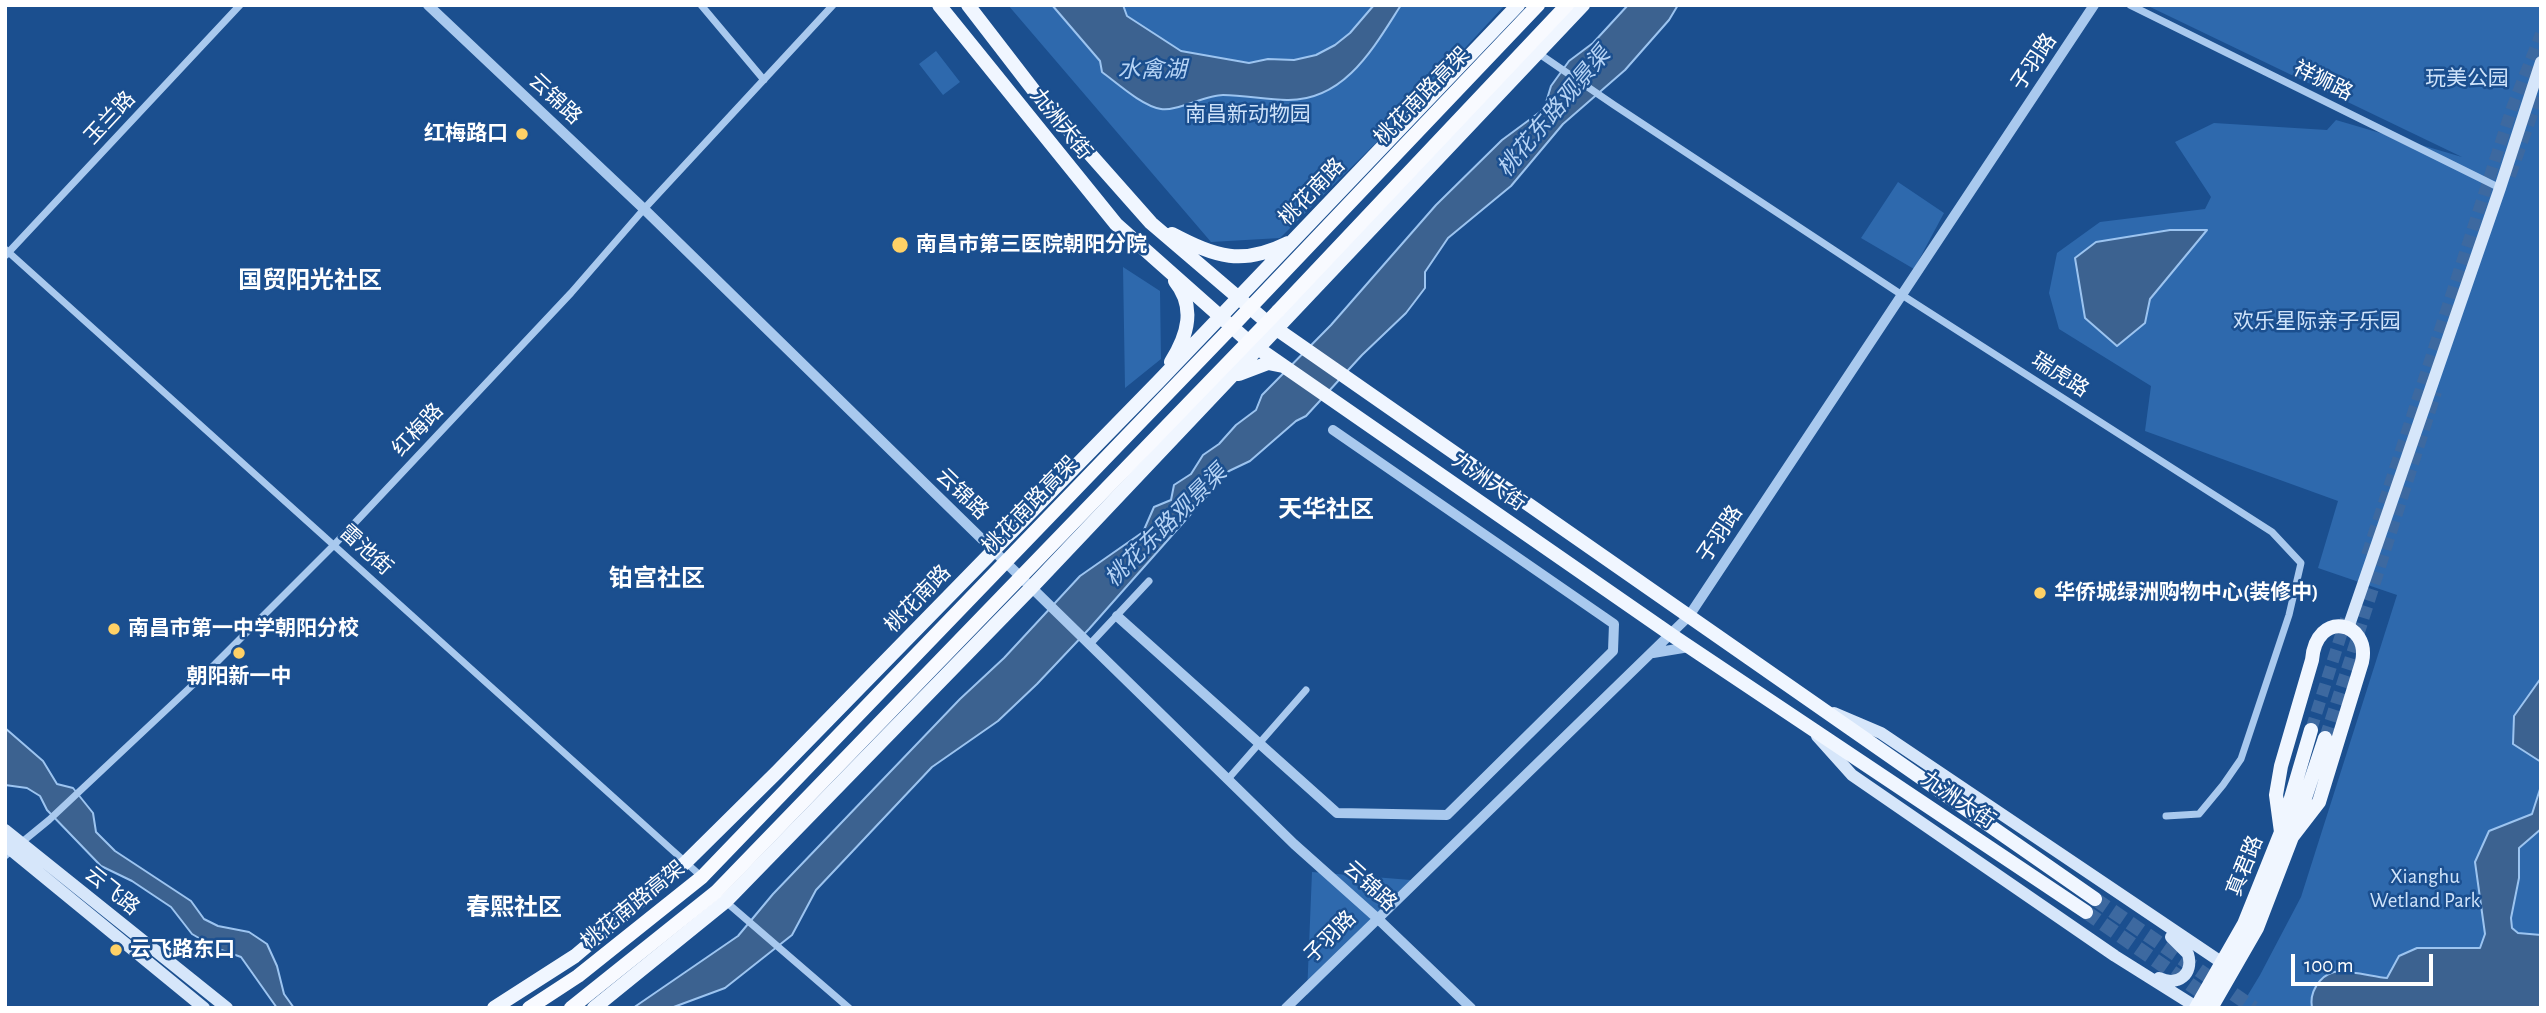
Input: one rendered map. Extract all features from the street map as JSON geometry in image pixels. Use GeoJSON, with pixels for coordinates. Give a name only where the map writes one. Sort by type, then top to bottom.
{"type":"FeatureCollection","features":[{"type":"Feature","properties":{"kind":"highway","name":"桃花南路高架"},"geometry":{"type":"LineString","coordinates":[[529,1008],[578,976],[702,877],[1538,5]]}},
{"type":"Feature","properties":{"kind":"highway","name":"桃花南路高架"},"geometry":{"type":"LineString","coordinates":[[570,1008],[721,897],[1567,5]]}},
{"type":"Feature","properties":{"kind":"main road","name":"九洲大街"},"geometry":{"type":"LineString","coordinates":[[939,5],[1116,224],[1259,349],[1689,647],[2086,912]]}},
{"type":"Feature","properties":{"kind":"main road","name":"九洲大街"},"geometry":{"type":"LineString","coordinates":[[968,5],[1035,92],[1152,223],[1238,299],[1278,330],[2095,899]]}},
{"type":"Feature","properties":{"kind":"main road","name":"桃花南路"},"geometry":{"type":"LineString","coordinates":[[494,1008],[575,956],[686,862],[993,552],[1518,5]]}},
{"type":"Feature","properties":{"kind":"main road"},"geometry":{"type":"LineString","coordinates":[[594,1008],[721,897],[1036,592],[1231,378],[1583,5]]}},
{"type":"Feature","properties":{"kind":"main road"},"geometry":{"type":"LineString","coordinates":[[2348,628],[2541,62]]}},
{"type":"Feature","properties":{"kind":"main road"},"geometry":{"type":"LineString","coordinates":[[1152,223],[1199,248],[1228,256],[1258,256],[1296,239]]}},
{"type":"Feature","properties":{"kind":"main road"},"geometry":{"type":"LineString","coordinates":[[1116,224],[1178,284],[1186,300],[1189,317],[1187,330],[1178,351],[1159,381]]}},
{"type":"Feature","properties":{"kind":"main road"},"geometry":{"type":"LineString","coordinates":[[1231,378],[1249,368],[1268,363],[1284,366]]}},
{"type":"Feature","properties":{"kind":"main road"},"geometry":{"type":"LineString","coordinates":[[2331,627],[2348,628],[2355,632],[2362,646],[2362,663],[2319,802],[2286,834],[2276,795],[2281,766],[2312,660],[2313,645],[2322,632],[2331,627]]}},
{"type":"Feature","properties":{"kind":"main road"},"geometry":{"type":"LineString","coordinates":[[1817,706],[1881,733],[2228,966]]}},
{"type":"Feature","properties":{"kind":"main road"},"geometry":{"type":"LineString","coordinates":[[1805,723],[1852,775],[2115,956],[2201,1008]]}},
{"type":"Feature","properties":{"kind":"main road","name":"真君路"},"geometry":{"type":"LineString","coordinates":[[2286,834],[2311,730]]}},
{"type":"Feature","properties":{"kind":"main road","name":"真君路"},"geometry":{"type":"LineString","coordinates":[[2201,1008],[2228,966],[2325,738]]}},
{"type":"Feature","properties":{"kind":"main road","name":"云飞路"},"geometry":{"type":"LineString","coordinates":[[5,830],[12,849],[204,1008]]}},
{"type":"Feature","properties":{"kind":"main road","name":"云飞路"},"geometry":{"type":"LineString","coordinates":[[12,849],[227,1008]]}},
{"type":"Feature","properties":{"kind":"main road"},"geometry":{"type":"LineString","coordinates":[[2115,956],[2168,982],[2176,982],[2184,977],[2189,970],[2188,954],[2180,944],[2152,923],[2146,913]]}},
{"type":"Feature","properties":{"kind":"street","name":"玉兰路"},"geometry":{"type":"LineString","coordinates":[[6,252],[240,5]]}},
{"type":"Feature","properties":{"kind":"street","name":"云锦路"},"geometry":{"type":"LineString","coordinates":[[428,5],[644,209],[1294,844],[1377,918],[1471,1008]]}},
{"type":"Feature","properties":{"kind":"street"},"geometry":{"type":"LineString","coordinates":[[701,5],[764,80]]}},
{"type":"Feature","properties":{"kind":"street","name":"红梅路"},"geometry":{"type":"LineString","coordinates":[[12,849],[49,820],[215,664],[334,545],[571,293],[644,209],[833,5]]}},
{"type":"Feature","properties":{"kind":"street","name":"子羽路"},"geometry":{"type":"LineString","coordinates":[[1286,1008],[1689,616],[2095,5]]}},
{"type":"Feature","properties":{"kind":"street","name":"祥狮路"},"geometry":{"type":"LineString","coordinates":[[2130,5],[2500,188]]}},
{"type":"Feature","properties":{"kind":"street","name":"瑞虎路"},"geometry":{"type":"LineString","coordinates":[[1538,53],[1902,295],[2272,532],[2301,563],[2290,615],[2241,759],[2199,814],[2166,817]]}},
{"type":"Feature","properties":{"kind":"street","name":"雷池街"},"geometry":{"type":"LineString","coordinates":[[6,252],[702,877]]}},
{"type":"Feature","properties":{"kind":"street"},"geometry":{"type":"LineString","coordinates":[[1117,616],[1338,813],[1447,815],[1613,651],[1614,624],[1333,430]]}},
{"type":"Feature","properties":{"kind":"street"},"geometry":{"type":"LineString","coordinates":[[1088,642],[1117,616],[1149,581]]}},
{"type":"Feature","properties":{"kind":"street"},"geometry":{"type":"LineString","coordinates":[[1651,653],[1689,647]]}},
{"type":"Feature","properties":{"kind":"street"},"geometry":{"type":"LineString","coordinates":[[1228,779],[1306,690]]}},
{"type":"Feature","properties":{"kind":"street"},"geometry":{"type":"LineString","coordinates":[[721,897],[849,1008]]}},
{"type":"Feature","properties":{"kind":"green space","name":"南昌新动物园"},"geometry":{"type":"Polygon","coordinates":[[[1008,5],[1505,5],[1383,136],[1280,238],[1211,242],[1008,5]]]}},
{"type":"Feature","properties":{"kind":"green space"},"geometry":{"type":"Polygon","coordinates":[[[2146,5],[2541,5],[2541,1008],[2240,1008],[2301,897],[2397,595],[2318,568],[2338,501],[2145,431],[2151,386],[2059,329],[2049,293],[2057,253],[2100,222],[2205,209],[2211,197],[2175,142],[2214,123],[2327,130],[2336,120],[2462,157],[2146,5]]]}},
{"type":"Feature","properties":{"kind":"green space"},"geometry":{"type":"Polygon","coordinates":[[[936,51],[960,82],[943,95],[919,64],[936,51]]]}},
{"type":"Feature","properties":{"kind":"green space"},"geometry":{"type":"Polygon","coordinates":[[[1898,182],[1944,213],[1914,269],[1861,238],[1898,182]]]}},
{"type":"Feature","properties":{"kind":"green space"},"geometry":{"type":"Polygon","coordinates":[[[1123,267],[1160,291],[1161,359],[1125,388],[1123,267]]]}},
{"type":"Feature","properties":{"kind":"green space"},"geometry":{"type":"Polygon","coordinates":[[[1312,872],[1423,881],[1307,995],[1312,872]]]}},
{"type":"Feature","properties":{"kind":"water","name":"水禽湖"},"geometry":{"type":"Polygon","coordinates":[[[1052,5],[1123,5],[1127,16],[1181,51],[1249,63],[1268,59],[1294,60],[1316,55],[1350,33],[1374,5],[1401,5],[1356,69],[1325,91],[1307,98],[1287,100],[1216,96],[1161,109],[1130,94],[1102,72],[1100,61],[1052,5]]]}},
{"type":"Feature","properties":{"kind":"water","name":"桃花东路观景渠"},"geometry":{"type":"Polygon","coordinates":[[[1628,5],[1678,5],[1669,20],[1625,70],[1563,124],[1511,186],[1448,238],[1425,272],[1425,288],[1406,313],[1362,355],[1306,416],[1296,421],[1250,461],[1229,471],[1037,684],[998,721],[932,767],[816,890],[792,935],[725,988],[671,1008],[633,1008],[738,936],[773,894],[960,699],[1004,658],[1080,576],[1143,532],[1154,507],[1171,500],[1174,485],[1191,474],[1203,455],[1256,410],[1262,395],[1331,325],[1436,205],[1502,140],[1544,109],[1551,86],[1569,61],[1593,43],[1628,5]]]}},
{"type":"Feature","properties":{"kind":"water"},"geometry":{"type":"Polygon","coordinates":[[[2170,230],[2207,230],[2150,299],[2145,323],[2117,346],[2085,318],[2075,258],[2096,242],[2170,230]]]}},
{"type":"Feature","properties":{"kind":"water"},"geometry":{"type":"Polygon","coordinates":[[[2541,678],[2541,762],[2513,744],[2514,716],[2541,678]]]}},
{"type":"Feature","properties":{"kind":"water"},"geometry":{"type":"Polygon","coordinates":[[[5,728],[43,761],[57,784],[73,788],[93,813],[96,832],[115,851],[191,901],[204,919],[218,926],[249,932],[267,944],[277,966],[284,994],[294,1008],[277,1008],[241,957],[216,948],[192,934],[171,907],[132,881],[101,866],[47,810],[40,796],[27,788],[5,785],[5,728]]]}},
{"type":"Feature","properties":{"kind":"water"},"geometry":{"type":"Polygon","coordinates":[[[2541,786],[2541,829],[2519,848],[2519,878],[2511,918],[2512,928],[2518,933],[2541,935],[2541,1008],[2312,1008],[2316,986],[2324,977],[2334,972],[2387,978],[2399,956],[2417,948],[2480,948],[2485,934],[2475,862],[2489,831],[2532,814],[2541,786]]]}},
{"type":"Feature","properties":{"kind":"tunnel"},"geometry":{"type":"LineString","coordinates":[[2367,555],[2512,108],[2541,34]]}},
{"type":"Feature","properties":{"kind":"tunnel"},"geometry":{"type":"LineString","coordinates":[[2510,176],[2541,89]]}},
{"type":"Feature","properties":{"kind":"tunnel"},"geometry":{"type":"LineString","coordinates":[[2325,738],[2436,392]]}},
{"type":"Feature","properties":{"kind":"tunnel"},"geometry":{"type":"LineString","coordinates":[[2311,730],[2346,619]]}},
{"type":"Feature","properties":{"kind":"tunnel"},"geometry":{"type":"LineString","coordinates":[[2095,899],[2254,1008]]}},
{"type":"Feature","properties":{"kind":"tunnel"},"geometry":{"type":"LineString","coordinates":[[2086,912],[2224,1008]]}},
{"type":"Feature","properties":{"kind":"place","name":"红梅路口"},"geometry":{"type":"Point","coordinates":[522,134]}},
{"type":"Feature","properties":{"kind":"place","name":"南昌市第三医院朝阳分院"},"geometry":{"type":"Point","coordinates":[900,245]}},
{"type":"Feature","properties":{"kind":"place","name":"华侨城绿洲购物中心(装修中)"},"geometry":{"type":"Point","coordinates":[2040,593]}},
{"type":"Feature","properties":{"kind":"place","name":"南昌市第一中学朝阳分校"},"geometry":{"type":"Point","coordinates":[114,629]}},
{"type":"Feature","properties":{"kind":"place","name":"朝阳新一中"},"geometry":{"type":"Point","coordinates":[239,653]}},
{"type":"Feature","properties":{"kind":"place","name":"云飞路东口"},"geometry":{"type":"Point","coordinates":[116,950]}},
{"type":"Feature","properties":{"kind":"district","name":"国贸阳光社区"},"geometry":{"type":"Point","coordinates":[310,281]}},
{"type":"Feature","properties":{"kind":"district","name":"天华社区"},"geometry":{"type":"Point","coordinates":[1326,510]}},
{"type":"Feature","properties":{"kind":"district","name":"铂宫社区"},"geometry":{"type":"Point","coordinates":[657,579]}},
{"type":"Feature","properties":{"kind":"district","name":"春熙社区"},"geometry":{"type":"Point","coordinates":[514,908]}},
{"type":"Feature","properties":{"kind":"park label","name":"玩美公园"},"geometry":{"type":"Point","coordinates":[2467,79]}},
{"type":"Feature","properties":{"kind":"park label","name":"欢乐星际亲子乐园"},"geometry":{"type":"Point","coordinates":[2317,322]}},
{"type":"Feature","properties":{"kind":"park label","name":"Xianghu Wetland Park"},"geometry":{"type":"Point","coordinates":[2425,889]}}]}
